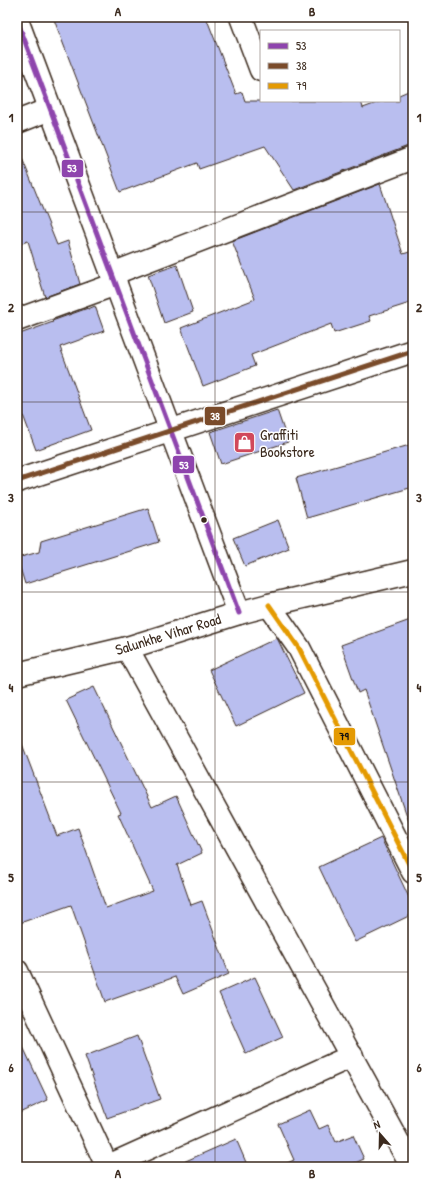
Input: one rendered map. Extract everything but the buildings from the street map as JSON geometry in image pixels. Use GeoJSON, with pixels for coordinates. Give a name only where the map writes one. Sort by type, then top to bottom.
{"type":"FeatureCollection","features":[{"type":"Feature","properties":{"kind":"street"},"geometry":{"type":"LineString","coordinates":[[241,17],[260,67]]}},
{"type":"Feature","properties":{"kind":"street"},"geometry":{"type":"LineString","coordinates":[[17,20],[239,613]]}},
{"type":"Feature","properties":{"kind":"street"},"geometry":{"type":"LineString","coordinates":[[17,122],[50,109]]}},
{"type":"Feature","properties":{"kind":"street"},"geometry":{"type":"LineString","coordinates":[[17,320],[114,279],[413,158]]}},
{"type":"Feature","properties":{"kind":"street"},"geometry":{"type":"LineString","coordinates":[[17,481],[413,351]]}},
{"type":"Feature","properties":{"kind":"street","name":"Salunkhe Vihar Road"},"geometry":{"type":"LineString","coordinates":[[17,674],[127,648],[269,605],[413,571]]}},
{"type":"Feature","properties":{"kind":"street"},"geometry":{"type":"LineString","coordinates":[[269,605],[299,648],[406,842],[413,872]]}},
{"type":"Feature","properties":{"kind":"street"},"geometry":{"type":"LineString","coordinates":[[127,648],[412,1167]]}},
{"type":"Feature","properties":{"kind":"street"},"geometry":{"type":"LineString","coordinates":[[17,971],[106,1167],[352,1056]]}},
{"type":"Feature","properties":{"kind":"transit line","name":"53"},"geometry":{"type":"LineString","coordinates":[[17,20],[239,613]]}},
{"type":"Feature","properties":{"kind":"transit line","name":"38"},"geometry":{"type":"LineString","coordinates":[[17,481],[413,351]]}},
{"type":"Feature","properties":{"kind":"transit line","name":"79"},"geometry":{"type":"LineString","coordinates":[[269,605],[299,648],[413,872]]}},
{"type":"Feature","properties":{"kind":"place","name":"Graffiti Bookstore"},"geometry":{"type":"Point","coordinates":[244,443]}}]}
